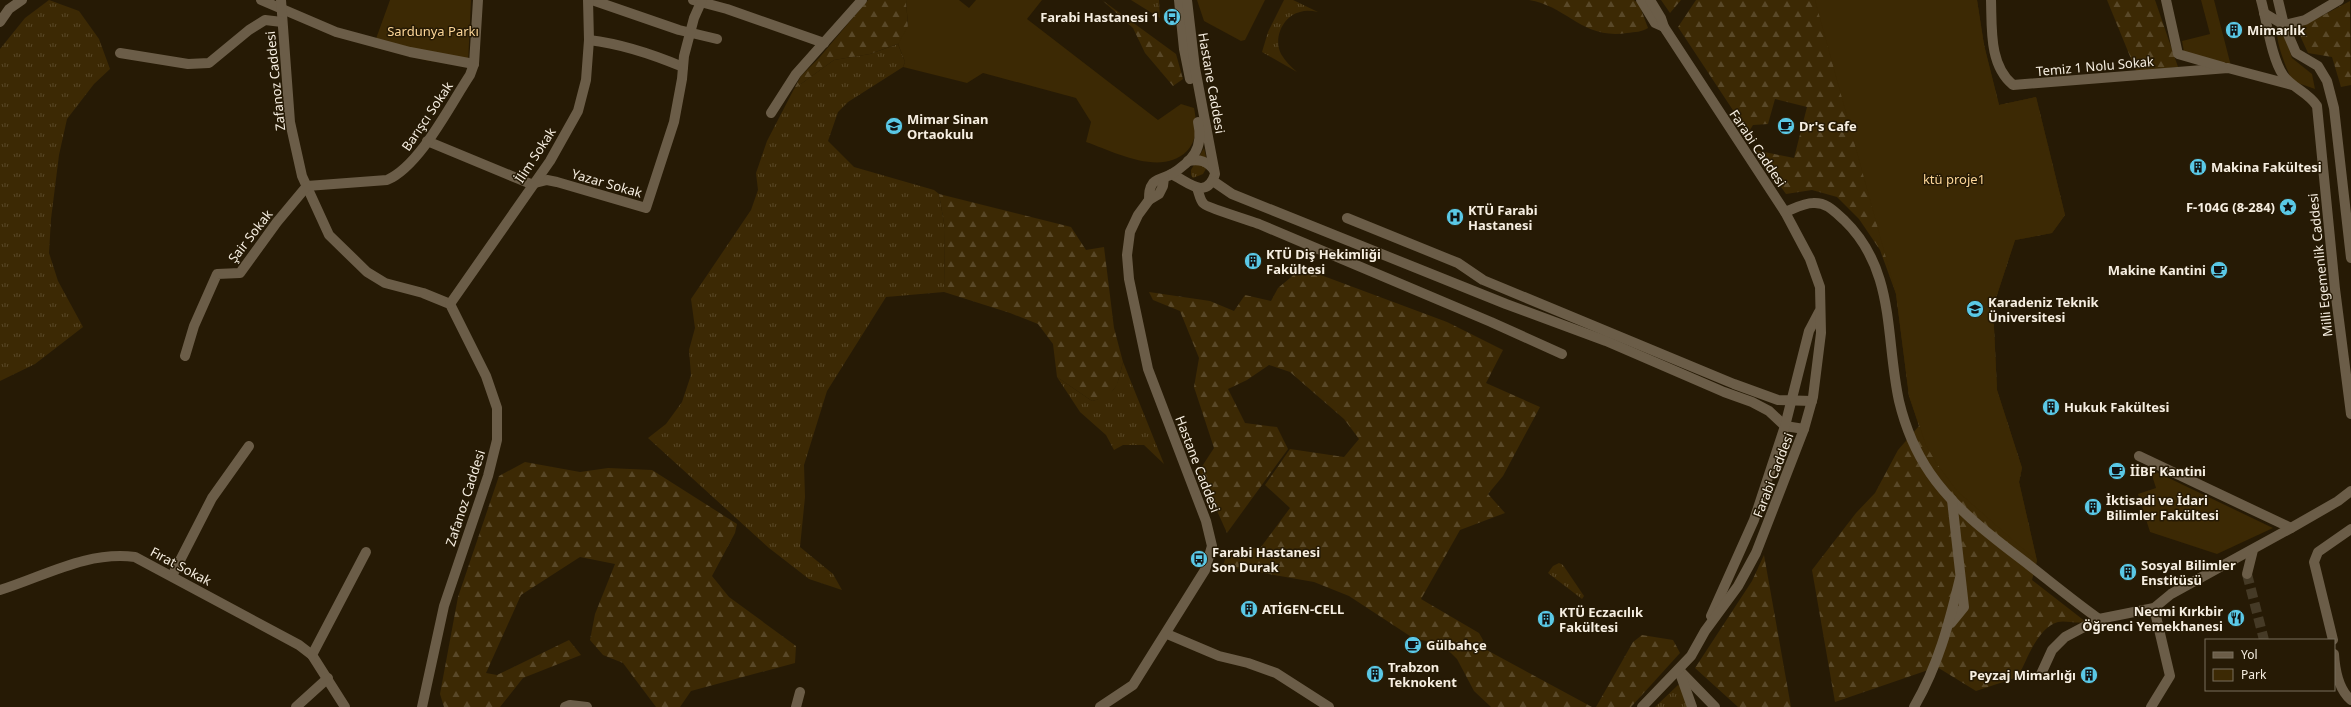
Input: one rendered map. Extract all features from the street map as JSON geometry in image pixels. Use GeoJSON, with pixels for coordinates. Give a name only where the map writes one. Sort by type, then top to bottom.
{"type":"FeatureCollection","features":[{"type":"Feature","properties":{"kind":"street"},"geometry":{"type":"LineString","coordinates":[[0,22],[9,9],[22,0]]}},
{"type":"Feature","properties":{"kind":"street"},"geometry":{"type":"LineString","coordinates":[[261,0],[280,5],[336,32],[410,52],[474,64]]}},
{"type":"Feature","properties":{"kind":"street","name":"Barışcı Sokak"},"geometry":{"type":"LineString","coordinates":[[307,186],[387,180],[398,175],[416,158],[470,75],[474,64],[478,0]]}},
{"type":"Feature","properties":{"kind":"street","name":"İlim Sokak"},"geometry":{"type":"LineString","coordinates":[[450,304],[531,184],[550,161],[578,111],[586,80],[589,40],[588,0]]}},
{"type":"Feature","properties":{"kind":"street"},"geometry":{"type":"LineString","coordinates":[[592,0],[689,33],[717,39]]}},
{"type":"Feature","properties":{"kind":"street"},"geometry":{"type":"LineString","coordinates":[[771,113],[796,74],[862,0]]}},
{"type":"Feature","properties":{"kind":"street","name":"Hastane Caddesi"},"geometry":{"type":"LineString","coordinates":[[1100,707],[1133,685],[1167,634],[1205,570],[1212,546],[1206,521],[1148,369],[1130,279],[1127,256],[1130,232],[1138,215],[1149,200],[1159,194],[1168,176],[1186,163],[1200,146],[1201,140],[1184,49],[1179,0]]}},
{"type":"Feature","properties":{"kind":"street","name":"Hastane Caddesi"},"geometry":{"type":"LineString","coordinates":[[1187,0],[1194,62],[1214,170],[1213,181]]}},
{"type":"Feature","properties":{"kind":"street","name":"Farabi Caddesi"},"geometry":{"type":"LineString","coordinates":[[1641,0],[1655,23],[1664,27]]}},
{"type":"Feature","properties":{"kind":"street","name":"Farabi Caddesi"},"geometry":{"type":"LineString","coordinates":[[1642,707],[1691,656],[1705,631],[1738,586],[1756,553],[1804,429],[1812,401],[1821,333],[1819,312],[1820,287],[1810,259],[1785,212],[1664,27],[1661,18],[1650,0]]}},
{"type":"Feature","properties":{"kind":"street","name":"Temiz 1 Nolu Sokak"},"geometry":{"type":"LineString","coordinates":[[1992,0],[1993,46],[2003,77],[2013,85],[2228,68],[2292,85]]}},
{"type":"Feature","properties":{"kind":"street"},"geometry":{"type":"LineString","coordinates":[[2166,0],[2178,54],[2228,68]]}},
{"type":"Feature","properties":{"kind":"street"},"geometry":{"type":"LineString","coordinates":[[2261,0],[2276,59],[2282,74],[2292,85],[2312,98],[2329,90]]}},
{"type":"Feature","properties":{"kind":"street"},"geometry":{"type":"LineString","coordinates":[[2278,0],[2284,25],[2296,53],[2318,66],[2323,73],[2329,90],[2334,108],[2351,258]]}},
{"type":"Feature","properties":{"kind":"street"},"geometry":{"type":"LineString","coordinates":[[2264,13],[2284,25],[2305,20],[2339,0]]}},
{"type":"Feature","properties":{"kind":"street"},"geometry":{"type":"LineString","coordinates":[[699,1],[727,9],[824,43]]}},
{"type":"Feature","properties":{"kind":"street","name":"Yazar Sokak"},"geometry":{"type":"LineString","coordinates":[[531,184],[547,180],[557,182],[646,208],[674,122],[689,33],[699,1]]}},
{"type":"Feature","properties":{"kind":"street","name":"Zafanoz Caddesi"},"geometry":{"type":"LineString","coordinates":[[280,5],[290,122],[302,176],[329,235],[367,272],[385,283],[422,293],[450,304],[486,376],[497,408],[497,440],[488,476],[444,606],[422,707]]}},
{"type":"Feature","properties":{"kind":"street"},"geometry":{"type":"LineString","coordinates":[[120,53],[188,64],[209,63],[249,30],[265,20],[282,22]]}},
{"type":"Feature","properties":{"kind":"street"},"geometry":{"type":"LineString","coordinates":[[589,40],[616,43],[638,49],[683,67]]}},
{"type":"Feature","properties":{"kind":"street"},"geometry":{"type":"LineString","coordinates":[[2269,79],[2276,59]]}},
{"type":"Feature","properties":{"kind":"street","name":"Milli Egemenlik Caddesi"},"geometry":{"type":"LineString","coordinates":[[2312,98],[2317,106],[2319,118],[2332,260],[2351,414]]}},
{"type":"Feature","properties":{"kind":"street"},"geometry":{"type":"LineString","coordinates":[[427,141],[531,184]]}},
{"type":"Feature","properties":{"kind":"street"},"geometry":{"type":"LineString","coordinates":[[1214,170],[1210,164],[1199,160],[1186,163],[1182,174],[1190,186],[1197,188],[1204,187],[1213,181],[1232,194],[1550,321],[1606,341],[1724,392],[1752,402],[1769,411],[1785,426],[1804,429]]}},
{"type":"Feature","properties":{"kind":"street"},"geometry":{"type":"LineString","coordinates":[[1168,176],[1184,179]]}},
{"type":"Feature","properties":{"kind":"street","name":"Şair Sokak"},"geometry":{"type":"LineString","coordinates":[[185,356],[194,326],[216,274],[240,273],[277,222],[307,186]]}},
{"type":"Feature","properties":{"kind":"street"},"geometry":{"type":"LineString","coordinates":[[1197,188],[1203,204],[1210,208],[1222,210],[1259,224],[1505,328],[1562,354]]}},
{"type":"Feature","properties":{"kind":"street"},"geometry":{"type":"LineString","coordinates":[[1785,212],[1812,202],[1826,204],[1851,227],[1863,243],[1882,285],[1889,317],[1899,399],[1905,423],[1914,444],[1930,473],[1952,500],[2010,550],[2099,619]]}},
{"type":"Feature","properties":{"kind":"street"},"geometry":{"type":"LineString","coordinates":[[1347,218],[1458,263],[1483,280],[1705,373],[1778,400],[1791,402],[1812,401]]}},
{"type":"Feature","properties":{"kind":"street","name":"Farabi Caddesi"},"geometry":{"type":"LineString","coordinates":[[1705,631],[1726,578],[1754,520],[1785,426],[1809,331],[1819,312]]}},
{"type":"Feature","properties":{"kind":"street"},"geometry":{"type":"LineString","coordinates":[[172,576],[212,498],[249,446]]}},
{"type":"Feature","properties":{"kind":"street"},"geometry":{"type":"LineString","coordinates":[[2138,456],[2291,528]]}},
{"type":"Feature","properties":{"kind":"street"},"geometry":{"type":"LineString","coordinates":[[2041,674],[2052,650],[2065,637],[2099,619],[2154,608],[2171,594],[2253,550],[2351,491]]}},
{"type":"Feature","properties":{"kind":"street"},"geometry":{"type":"LineString","coordinates":[[1914,707],[1937,663],[1950,625],[1964,607],[1952,500]]}},
{"type":"Feature","properties":{"kind":"street"},"geometry":{"type":"LineString","coordinates":[[2333,639],[2314,562],[2318,552],[2341,534],[2351,529]]}},
{"type":"Feature","properties":{"kind":"street"},"geometry":{"type":"LineString","coordinates":[[2247,574],[2253,550]]}},
{"type":"Feature","properties":{"kind":"street"},"geometry":{"type":"LineString","coordinates":[[312,655],[366,552]]}},
{"type":"Feature","properties":{"kind":"street","name":"Fırat Sokak"},"geometry":{"type":"LineString","coordinates":[[0,590],[59,567],[107,556],[135,557],[299,644],[312,655],[345,707]]}},
{"type":"Feature","properties":{"kind":"street"},"geometry":{"type":"LineString","coordinates":[[2151,707],[2170,676],[2154,608]]}},
{"type":"Feature","properties":{"kind":"street"},"geometry":{"type":"LineString","coordinates":[[1167,634],[1219,656],[1248,663],[1276,673],[1329,707]]}},
{"type":"Feature","properties":{"kind":"street"},"geometry":{"type":"LineString","coordinates":[[2335,660],[2342,689],[2351,700]]}},
{"type":"Feature","properties":{"kind":"street"},"geometry":{"type":"LineString","coordinates":[[1679,670],[1692,707]]}},
{"type":"Feature","properties":{"kind":"street"},"geometry":{"type":"LineString","coordinates":[[1679,670],[1715,707]]}},
{"type":"Feature","properties":{"kind":"street"},"geometry":{"type":"LineString","coordinates":[[296,707],[328,678]]}},
{"type":"Feature","properties":{"kind":"street"},"geometry":{"type":"LineString","coordinates":[[796,707],[800,692]]}},
{"type":"Feature","properties":{"kind":"street"},"geometry":{"type":"LineString","coordinates":[[565,707],[570,705],[587,707]]}},
{"type":"Feature","properties":{"kind":"green space"},"geometry":{"type":"Polygon","coordinates":[[[49,0],[79,11],[99,39],[110,69],[94,84],[67,119],[59,155],[51,219],[49,253],[58,281],[83,327],[35,364],[0,381],[0,49],[25,18],[49,0]]]}},
{"type":"Feature","properties":{"kind":"green space","name":"Sardunya Parkı"},"geometry":{"type":"Polygon","coordinates":[[[390,0],[471,0],[468,64],[429,61],[373,47],[390,0]]]}},
{"type":"Feature","properties":{"kind":"green space"},"geometry":{"type":"Polygon","coordinates":[[[868,0],[906,0],[908,27],[900,43],[870,54],[834,60],[794,89],[801,76],[819,58],[868,0]]]}},
{"type":"Feature","properties":{"kind":"green space"},"geometry":{"type":"Polygon","coordinates":[[[906,0],[959,0],[969,8],[976,0],[1042,0],[1027,19],[1158,120],[1181,104],[1194,108],[1196,131],[1191,146],[1187,151],[1176,158],[1164,162],[1138,160],[1086,142],[1091,122],[1076,98],[983,73],[967,83],[903,67],[905,62],[898,44],[908,26],[906,0]]]}},
{"type":"Feature","properties":{"kind":"green space"},"geometry":{"type":"Polygon","coordinates":[[[1102,0],[1176,54],[1183,79],[1173,86],[1145,53],[1133,28],[1102,0]]]}},
{"type":"Feature","properties":{"kind":"green space"},"geometry":{"type":"Polygon","coordinates":[[[1131,0],[1159,0],[1160,18],[1131,0]]]}},
{"type":"Feature","properties":{"kind":"green space"},"geometry":{"type":"Polygon","coordinates":[[[1197,0],[1265,0],[1245,40],[1241,41],[1204,21],[1197,0]]]}},
{"type":"Feature","properties":{"kind":"green space"},"geometry":{"type":"Polygon","coordinates":[[[1284,0],[1293,0],[1318,12],[1304,11],[1294,14],[1284,23],[1281,28],[1278,41],[1281,54],[1288,64],[1297,72],[1262,52],[1268,32],[1284,0]]]}},
{"type":"Feature","properties":{"kind":"green space"},"geometry":{"type":"Polygon","coordinates":[[[1529,0],[1634,0],[1639,4],[1648,28],[1641,31],[1627,33],[1612,34],[1598,32],[1542,3],[1529,0]]]}},
{"type":"Feature","properties":{"kind":"green space"},"geometry":{"type":"Polygon","coordinates":[[[1661,0],[1681,0],[1670,13],[1661,0]]]}},
{"type":"Feature","properties":{"kind":"green space"},"geometry":{"type":"Polygon","coordinates":[[[1696,0],[1977,0],[1984,45],[1999,105],[2036,97],[2065,215],[2052,233],[2015,240],[1993,307],[1997,390],[2022,468],[2019,482],[2037,561],[2032,580],[2086,622],[2058,622],[2051,625],[2038,638],[2018,677],[1976,691],[1937,667],[1835,702],[1812,570],[1856,513],[1875,493],[1898,450],[1919,426],[1909,396],[1896,294],[1880,250],[1859,219],[1837,197],[1812,190],[1786,194],[1755,150],[1794,158],[1807,107],[1775,99],[1768,124],[1753,125],[1748,133],[1678,27],[1696,0]]]}},
{"type":"Feature","properties":{"kind":"green space","name":"ktü proje1"},"geometry":{"type":"Polygon","coordinates":[[[1815,0],[1977,0],[1984,45],[1999,105],[2036,97],[2065,215],[2052,233],[2015,240],[1993,307],[1997,390],[2022,468],[2019,482],[2037,561],[1957,491],[1937,464],[1926,445],[1909,396],[1896,294],[1815,0]]]}},
{"type":"Feature","properties":{"kind":"green space"},"geometry":{"type":"Polygon","coordinates":[[[2107,0],[2155,0],[2178,67],[2136,71],[2107,0]]]}},
{"type":"Feature","properties":{"kind":"green space"},"geometry":{"type":"Polygon","coordinates":[[[2201,0],[2214,0],[2231,66],[2184,52],[2182,41],[2210,34],[2201,0]]]}},
{"type":"Feature","properties":{"kind":"green space"},"geometry":{"type":"Polygon","coordinates":[[[2350,1],[2351,85],[2341,87],[2332,57],[2308,53],[2297,29],[2350,1]]]}},
{"type":"Feature","properties":{"kind":"green space"},"geometry":{"type":"Polygon","coordinates":[[[2278,26],[2282,26],[2292,58],[2312,74],[2315,89],[2292,81],[2279,46],[2277,38],[2278,26]]]}},
{"type":"Feature","properties":{"kind":"green space"},"geometry":{"type":"Polygon","coordinates":[[[898,44],[905,62],[903,67],[848,102],[838,112],[828,141],[854,167],[934,190],[939,194],[945,229],[944,292],[886,297],[827,391],[804,465],[805,497],[800,547],[833,574],[842,590],[809,579],[769,548],[648,438],[666,424],[682,402],[691,375],[689,350],[695,328],[691,299],[751,210],[758,190],[756,173],[767,141],[794,89],[834,60],[870,54],[898,44]]]}},
{"type":"Feature","properties":{"kind":"green space"},"geometry":{"type":"Polygon","coordinates":[[[1204,148],[1208,165],[1203,174],[1193,178],[1191,175],[1191,170],[1204,148]]]}},
{"type":"Feature","properties":{"kind":"green space"},"geometry":{"type":"Polygon","coordinates":[[[939,194],[1071,227],[1086,250],[1104,247],[1114,328],[1123,362],[1117,385],[1108,397],[1092,401],[1057,377],[1053,344],[1038,324],[1010,313],[944,292],[945,229],[939,194]]]}},
{"type":"Feature","properties":{"kind":"green space"},"geometry":{"type":"Polygon","coordinates":[[[1302,268],[1447,322],[1503,350],[1486,383],[1540,407],[1503,476],[1488,494],[1505,513],[1460,530],[1421,599],[1479,633],[1483,640],[1483,648],[1592,707],[1491,707],[1474,691],[1457,659],[1451,653],[1439,644],[1413,638],[1349,596],[1314,582],[1223,566],[1227,553],[1261,547],[1290,508],[1265,485],[1290,449],[1344,457],[1359,439],[1344,419],[1290,372],[1269,365],[1247,380],[1228,389],[1245,423],[1277,427],[1288,449],[1227,533],[1199,471],[1214,448],[1194,387],[1199,358],[1180,311],[1153,300],[1149,292],[1210,301],[1234,311],[1245,295],[1271,301],[1278,288],[1302,268]]]}},
{"type":"Feature","properties":{"kind":"green space"},"geometry":{"type":"Polygon","coordinates":[[[1123,362],[1164,464],[1144,445],[1123,445],[1114,450],[1106,435],[1080,412],[1057,377],[1092,401],[1112,392],[1117,383],[1123,362]]]}},
{"type":"Feature","properties":{"kind":"green space"},"geometry":{"type":"Polygon","coordinates":[[[525,462],[580,472],[608,468],[652,470],[737,524],[735,533],[712,576],[729,597],[796,646],[795,663],[691,691],[680,707],[656,707],[623,663],[603,655],[590,640],[595,614],[615,564],[580,557],[521,595],[486,673],[497,675],[569,640],[581,655],[523,678],[500,707],[444,707],[440,694],[458,597],[499,476],[525,462]]]}},
{"type":"Feature","properties":{"kind":"green space"},"geometry":{"type":"Polygon","coordinates":[[[2150,469],[2273,528],[2217,554],[2150,532],[2138,494],[2156,488],[2150,469]]]}},
{"type":"Feature","properties":{"kind":"green space"},"geometry":{"type":"Polygon","coordinates":[[[1764,555],[1791,707],[1738,707],[1695,668],[1752,581],[1764,555]]]}},
{"type":"Feature","properties":{"kind":"green space"},"geometry":{"type":"Polygon","coordinates":[[[1559,563],[1563,565],[1584,596],[1582,599],[1548,573],[1553,566],[1559,563]]]}},
{"type":"Feature","properties":{"kind":"green space"},"geometry":{"type":"Polygon","coordinates":[[[1642,635],[1673,640],[1680,653],[1631,707],[1596,707],[1633,642],[1642,635]]]}},
{"type":"Feature","properties":{"kind":"green space"},"geometry":{"type":"Polygon","coordinates":[[[1678,685],[1681,686],[1688,707],[1655,707],[1678,685]]]}},
{"type":"Feature","properties":{"kind":"tunnel"},"geometry":{"type":"LineString","coordinates":[[2247,574],[2264,639]]}},
{"type":"Feature","properties":{"kind":"place","name":"Farabi Hastanesi 1"},"geometry":{"type":"Point","coordinates":[1172,17]}},
{"type":"Feature","properties":{"kind":"place","name":"Mimarlık"},"geometry":{"type":"Point","coordinates":[2234,30]}},
{"type":"Feature","properties":{"kind":"place","name":"Mimar Sinan Ortaokulu"},"geometry":{"type":"Point","coordinates":[894,126]}},
{"type":"Feature","properties":{"kind":"place","name":"Dr's Cafe"},"geometry":{"type":"Point","coordinates":[1786,126]}},
{"type":"Feature","properties":{"kind":"place","name":"Makina Fakültesi"},"geometry":{"type":"Point","coordinates":[2198,167]}},
{"type":"Feature","properties":{"kind":"place","name":"F-104G (8-284)"},"geometry":{"type":"Point","coordinates":[2288,207]}},
{"type":"Feature","properties":{"kind":"place","name":"KTÜ Farabi Hastanesi"},"geometry":{"type":"Point","coordinates":[1455,217]}},
{"type":"Feature","properties":{"kind":"place","name":"KTÜ Diş Hekimliği Fakültesi"},"geometry":{"type":"Point","coordinates":[1253,261]}},
{"type":"Feature","properties":{"kind":"place","name":"Makine Kantini"},"geometry":{"type":"Point","coordinates":[2219,270]}},
{"type":"Feature","properties":{"kind":"place","name":"Karadeniz Teknik Üniversitesi"},"geometry":{"type":"Point","coordinates":[1975,309]}},
{"type":"Feature","properties":{"kind":"place","name":"Hukuk Fakültesi"},"geometry":{"type":"Point","coordinates":[2051,407]}},
{"type":"Feature","properties":{"kind":"place","name":"İİBF Kantini"},"geometry":{"type":"Point","coordinates":[2117,471]}},
{"type":"Feature","properties":{"kind":"place","name":"İktisadi ve İdari Bilimler Fakültesi"},"geometry":{"type":"Point","coordinates":[2093,507]}},
{"type":"Feature","properties":{"kind":"place","name":"Farabi Hastanesi Son Durak"},"geometry":{"type":"Point","coordinates":[1199,559]}},
{"type":"Feature","properties":{"kind":"place","name":"Sosyal Bilimler Enstitüsü"},"geometry":{"type":"Point","coordinates":[2128,572]}},
{"type":"Feature","properties":{"kind":"place","name":"ATİGEN-CELL"},"geometry":{"type":"Point","coordinates":[1249,609]}},
{"type":"Feature","properties":{"kind":"place","name":"Necmi Kırkbir Öğrenci Yemekhanesi"},"geometry":{"type":"Point","coordinates":[2236,618]}},
{"type":"Feature","properties":{"kind":"place","name":"KTÜ Eczacılık Fakültesi"},"geometry":{"type":"Point","coordinates":[1546,619]}},
{"type":"Feature","properties":{"kind":"place","name":"Gülbahçe"},"geometry":{"type":"Point","coordinates":[1413,645]}},
{"type":"Feature","properties":{"kind":"place","name":"Trabzon Teknokent"},"geometry":{"type":"Point","coordinates":[1375,674]}},
{"type":"Feature","properties":{"kind":"place","name":"Peyzaj Mimarlığı"},"geometry":{"type":"Point","coordinates":[2089,675]}}]}
